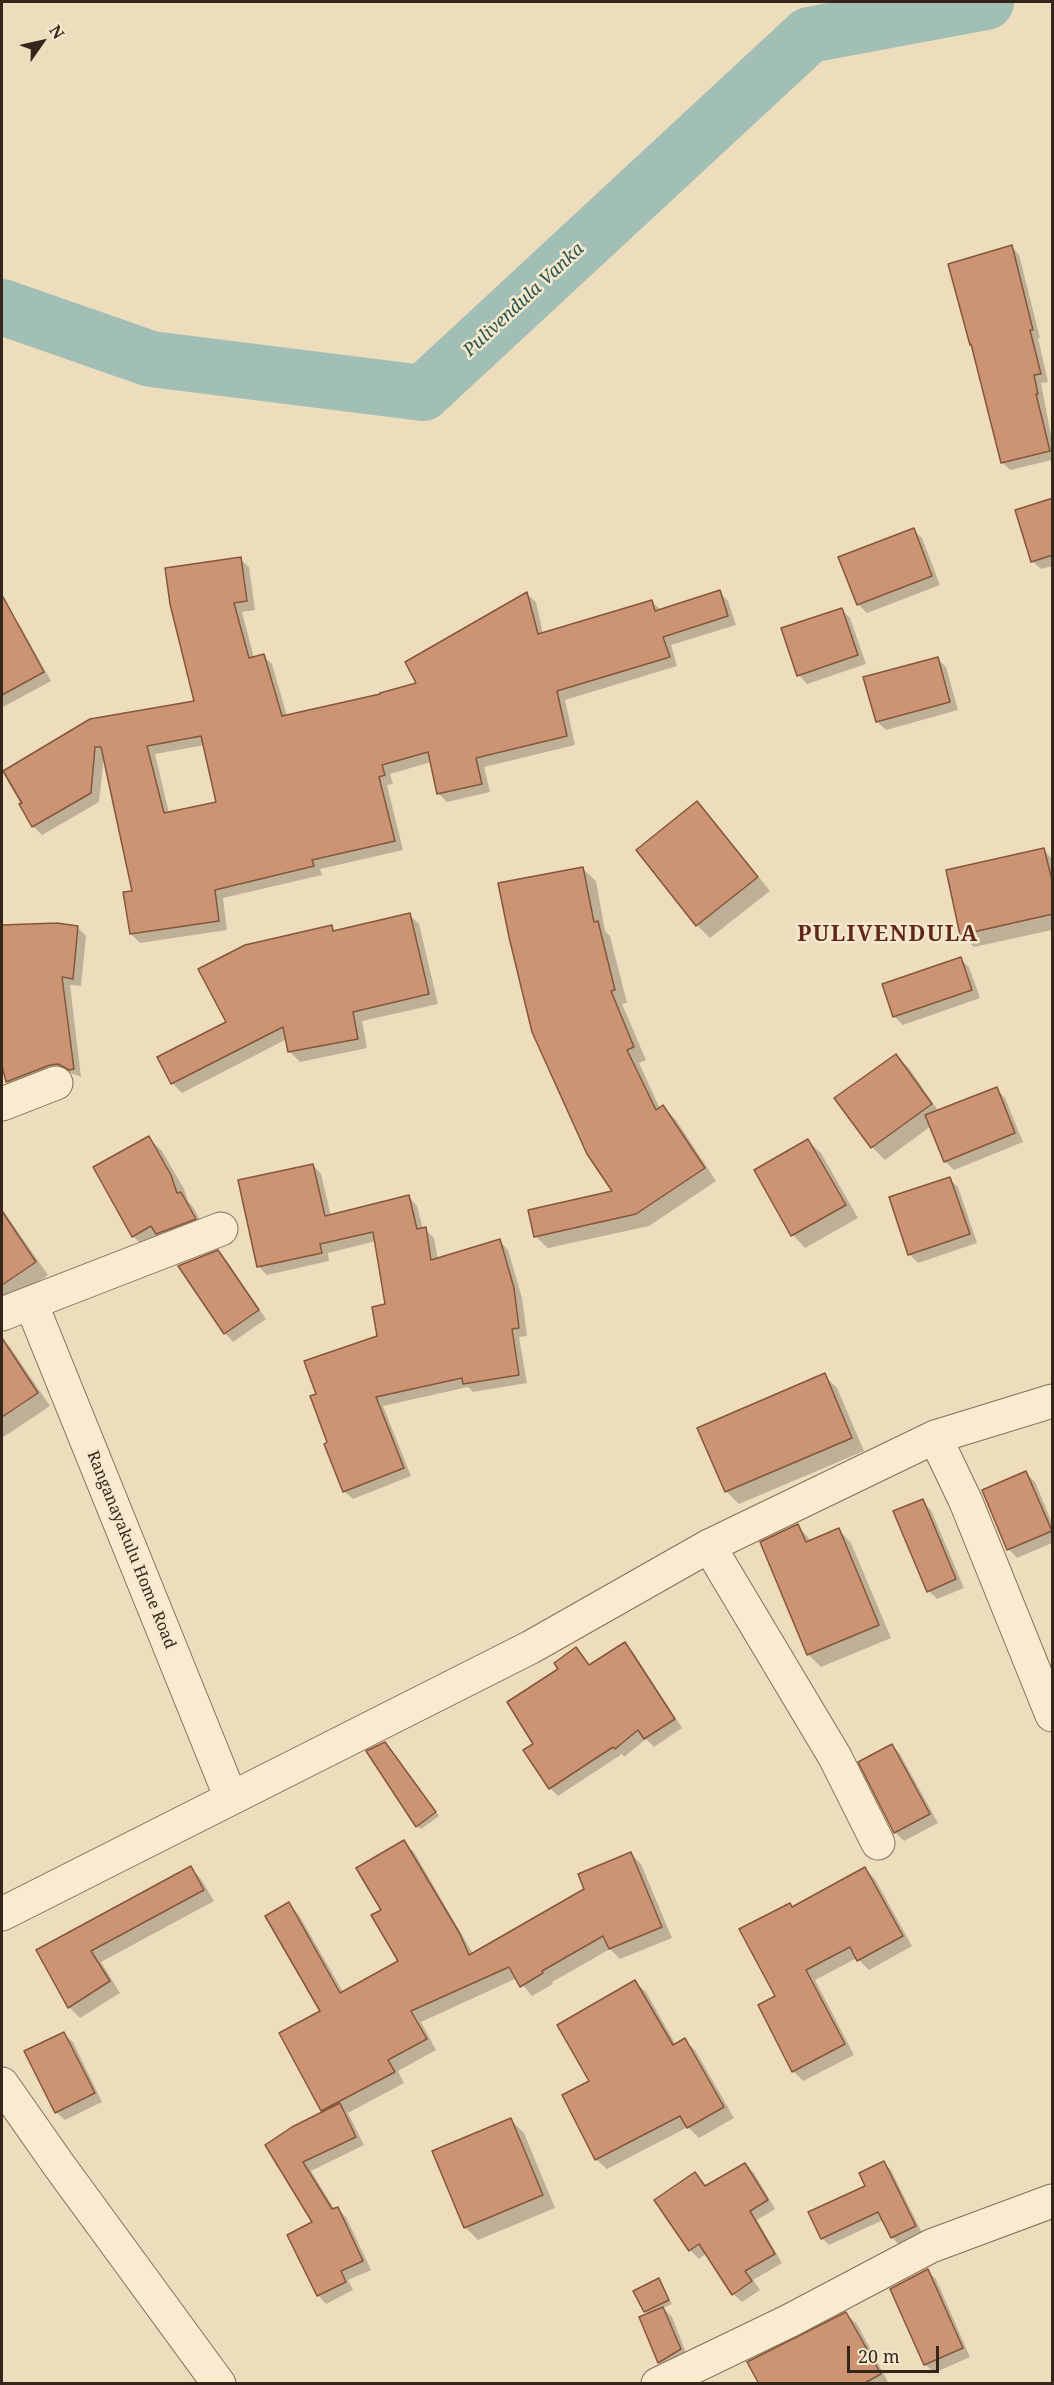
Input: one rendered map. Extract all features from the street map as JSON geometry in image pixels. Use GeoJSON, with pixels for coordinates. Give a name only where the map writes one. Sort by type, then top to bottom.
{"type":"FeatureCollection","features":[{"type":"Feature","properties":{"kind":"street"},"geometry":{"type":"LineString","coordinates":[[2,1104],[56,1083]]}},
{"type":"Feature","properties":{"kind":"street"},"geometry":{"type":"LineString","coordinates":[[16,1309],[221,1229]]}},
{"type":"Feature","properties":{"kind":"street","name":"Ranganayakulu Home Road"},"geometry":{"type":"LineString","coordinates":[[16,1309],[231,1798]]}},
{"type":"Feature","properties":{"kind":"street"},"geometry":{"type":"LineString","coordinates":[[2,1914],[531,1647],[709,1546],[935,1437],[1053,1401]]}},
{"type":"Feature","properties":{"kind":"street"},"geometry":{"type":"LineString","coordinates":[[935,1437],[966,1502],[1053,1715]]}},
{"type":"Feature","properties":{"kind":"street"},"geometry":{"type":"LineString","coordinates":[[709,1546],[835,1757],[878,1843]]}},
{"type":"Feature","properties":{"kind":"street"},"geometry":{"type":"LineString","coordinates":[[2,2084],[219,2384]]}},
{"type":"Feature","properties":{"kind":"street"},"geometry":{"type":"LineString","coordinates":[[658,2384],[789,2320],[931,2246],[1053,2200]]}},
{"type":"Feature","properties":{"kind":"building"},"geometry":{"type":"Polygon","coordinates":[[[1012,245],[1033,330],[1030,330],[1041,374],[1034,375],[1038,394],[1036,394],[1050,451],[1001,463],[948,264],[1012,245]]]}},
{"type":"Feature","properties":{"kind":"building"},"geometry":{"type":"Polygon","coordinates":[[[1053,498],[1053,555],[1031,562],[1015,510],[1053,498]]]}},
{"type":"Feature","properties":{"kind":"building"},"geometry":{"type":"Polygon","coordinates":[[[914,528],[932,576],[857,605],[838,557],[914,528]]]}},
{"type":"Feature","properties":{"kind":"building"},"geometry":{"type":"Polygon","coordinates":[[[241,557],[247,601],[234,603],[249,658],[264,654],[282,716],[380,694],[416,683],[405,662],[527,592],[538,634],[652,600],[655,611],[720,590],[728,616],[663,637],[670,657],[557,691],[567,736],[476,758],[482,784],[437,794],[428,752],[382,765],[385,775],[379,777],[395,841],[312,860],[314,866],[215,890],[219,921],[130,934],[123,892],[132,891],[101,747],[95,747],[91,793],[32,827],[19,804],[22,803],[3,771],[90,719],[194,701],[170,604],[165,568],[241,557]],[[201,736],[147,746],[164,813],[216,802],[201,736]]]}},
{"type":"Feature","properties":{"kind":"building"},"geometry":{"type":"Polygon","coordinates":[[[2,595],[44,672],[2,695],[2,595]]]}},
{"type":"Feature","properties":{"kind":"building"},"geometry":{"type":"Polygon","coordinates":[[[842,608],[858,655],[797,676],[781,628],[842,608]]]}},
{"type":"Feature","properties":{"kind":"building"},"geometry":{"type":"Polygon","coordinates":[[[938,657],[950,702],[876,722],[863,677],[938,657]]]}},
{"type":"Feature","properties":{"kind":"building"},"geometry":{"type":"Polygon","coordinates":[[[697,801],[758,877],[696,926],[636,850],[697,801]]]}},
{"type":"Feature","properties":{"kind":"building"},"geometry":{"type":"Polygon","coordinates":[[[1044,848],[1053,884],[1053,914],[960,935],[946,870],[1044,848]]]}},
{"type":"Feature","properties":{"kind":"building"},"geometry":{"type":"Polygon","coordinates":[[[583,867],[594,922],[598,921],[615,990],[611,991],[634,1047],[627,1050],[656,1110],[663,1105],[705,1168],[636,1214],[534,1237],[528,1210],[612,1191],[587,1154],[532,1032],[498,883],[583,867]]]}},
{"type":"Feature","properties":{"kind":"building"},"geometry":{"type":"Polygon","coordinates":[[[410,913],[429,994],[353,1012],[358,1039],[288,1052],[283,1027],[171,1084],[157,1057],[226,1022],[198,969],[245,945],[332,925],[333,931],[410,913]]]}},
{"type":"Feature","properties":{"kind":"building"},"geometry":{"type":"Polygon","coordinates":[[[57,923],[78,926],[73,979],[62,977],[74,1069],[69,1070],[58,1064],[50,1065],[6,1082],[2,1066],[2,925],[57,923]]]}},
{"type":"Feature","properties":{"kind":"building"},"geometry":{"type":"Polygon","coordinates":[[[961,957],[972,990],[893,1017],[882,984],[961,957]]]}},
{"type":"Feature","properties":{"kind":"building"},"geometry":{"type":"Polygon","coordinates":[[[896,1054],[932,1104],[871,1148],[834,1098],[896,1054]]]}},
{"type":"Feature","properties":{"kind":"building"},"geometry":{"type":"Polygon","coordinates":[[[997,1087],[1015,1133],[944,1162],[925,1115],[997,1087]]]}},
{"type":"Feature","properties":{"kind":"building"},"geometry":{"type":"Polygon","coordinates":[[[149,1136],[171,1175],[177,1193],[181,1192],[196,1219],[156,1234],[151,1226],[132,1237],[93,1167],[149,1136]]]}},
{"type":"Feature","properties":{"kind":"building"},"geometry":{"type":"Polygon","coordinates":[[[808,1139],[846,1205],[791,1236],[754,1170],[808,1139]]]}},
{"type":"Feature","properties":{"kind":"building"},"geometry":{"type":"Polygon","coordinates":[[[313,1164],[325,1216],[409,1195],[417,1229],[426,1227],[431,1260],[500,1239],[514,1288],[519,1328],[512,1329],[519,1375],[463,1384],[462,1378],[376,1397],[404,1468],[343,1492],[324,1444],[327,1442],[310,1396],[316,1394],[304,1361],[377,1336],[372,1307],[385,1304],[373,1232],[320,1244],[322,1253],[257,1267],[238,1180],[313,1164]]]}},
{"type":"Feature","properties":{"kind":"building"},"geometry":{"type":"Polygon","coordinates":[[[950,1177],[970,1234],[908,1255],[889,1197],[950,1177]]]}},
{"type":"Feature","properties":{"kind":"building"},"geometry":{"type":"Polygon","coordinates":[[[2,1211],[36,1262],[2,1285],[2,1211]]]}},
{"type":"Feature","properties":{"kind":"building"},"geometry":{"type":"Polygon","coordinates":[[[218,1250],[259,1310],[224,1334],[178,1266],[218,1250]]]}},
{"type":"Feature","properties":{"kind":"building"},"geometry":{"type":"Polygon","coordinates":[[[2,1338],[38,1393],[2,1417],[2,1338]]]}},
{"type":"Feature","properties":{"kind":"building"},"geometry":{"type":"Polygon","coordinates":[[[825,1373],[852,1438],[725,1492],[697,1428],[825,1373]]]}},
{"type":"Feature","properties":{"kind":"building"},"geometry":{"type":"Polygon","coordinates":[[[1026,1471],[1052,1531],[1007,1550],[982,1490],[1026,1471]]]}},
{"type":"Feature","properties":{"kind":"building"},"geometry":{"type":"Polygon","coordinates":[[[923,1499],[956,1579],[927,1592],[893,1511],[923,1499]]]}},
{"type":"Feature","properties":{"kind":"building"},"geometry":{"type":"Polygon","coordinates":[[[798,1524],[806,1542],[839,1528],[879,1625],[807,1655],[760,1542],[798,1524]]]}},
{"type":"Feature","properties":{"kind":"building"},"geometry":{"type":"Polygon","coordinates":[[[625,1642],[675,1719],[644,1739],[638,1730],[615,1749],[613,1747],[549,1789],[523,1750],[533,1744],[507,1702],[558,1669],[554,1663],[576,1647],[589,1665],[625,1642]]]}},
{"type":"Feature","properties":{"kind":"building"},"geometry":{"type":"Polygon","coordinates":[[[385,1742],[436,1812],[416,1827],[366,1751],[385,1742]]]}},
{"type":"Feature","properties":{"kind":"building"},"geometry":{"type":"Polygon","coordinates":[[[892,1744],[930,1814],[894,1833],[858,1762],[892,1744]]]}},
{"type":"Feature","properties":{"kind":"building"},"geometry":{"type":"Polygon","coordinates":[[[404,1840],[460,1934],[469,1955],[584,1889],[578,1874],[631,1852],[662,1927],[609,1949],[603,1936],[542,1971],[543,1973],[520,1987],[509,1967],[411,2011],[427,2039],[388,2060],[395,2072],[321,2111],[279,2033],[320,2011],[265,1916],[289,1902],[340,1993],[398,1961],[371,1915],[381,1910],[356,1868],[404,1840]]]}},
{"type":"Feature","properties":{"kind":"building"},"geometry":{"type":"Polygon","coordinates":[[[191,1866],[204,1890],[91,1951],[110,1981],[68,2008],[36,1950],[191,1866]]]}},
{"type":"Feature","properties":{"kind":"building"},"geometry":{"type":"Polygon","coordinates":[[[865,1867],[903,1936],[857,1961],[850,1947],[806,1970],[845,2044],[792,2072],[758,2005],[775,1996],[739,1929],[790,1903],[792,1907],[865,1867]]]}},
{"type":"Feature","properties":{"kind":"building"},"geometry":{"type":"Polygon","coordinates":[[[635,1980],[673,2045],[685,2038],[724,2107],[687,2128],[680,2116],[595,2160],[562,2095],[589,2081],[557,2025],[635,1980]]]}},
{"type":"Feature","properties":{"kind":"building"},"geometry":{"type":"Polygon","coordinates":[[[64,2032],[95,2093],[55,2113],[24,2051],[64,2032]]]}},
{"type":"Feature","properties":{"kind":"building"},"geometry":{"type":"Polygon","coordinates":[[[340,2103],[356,2137],[303,2162],[332,2209],[338,2207],[363,2261],[341,2271],[346,2282],[317,2296],[287,2235],[312,2222],[265,2145],[292,2127],[340,2103]]]}},
{"type":"Feature","properties":{"kind":"building"},"geometry":{"type":"Polygon","coordinates":[[[511,2118],[543,2195],[464,2228],[432,2151],[511,2118]]]}},
{"type":"Feature","properties":{"kind":"building"},"geometry":{"type":"Polygon","coordinates":[[[884,2161],[916,2226],[891,2238],[878,2212],[821,2239],[808,2212],[865,2186],[859,2173],[884,2161]]]}},
{"type":"Feature","properties":{"kind":"building"},"geometry":{"type":"Polygon","coordinates":[[[745,2163],[768,2200],[750,2211],[775,2254],[745,2271],[752,2281],[732,2295],[699,2244],[689,2251],[654,2200],[695,2172],[705,2186],[745,2163]]]}},
{"type":"Feature","properties":{"kind":"building"},"geometry":{"type":"Polygon","coordinates":[[[928,2269],[963,2348],[924,2365],[890,2289],[928,2269]]]}},
{"type":"Feature","properties":{"kind":"building"},"geometry":{"type":"Polygon","coordinates":[[[659,2278],[669,2300],[644,2312],[633,2291],[659,2278]]]}},
{"type":"Feature","properties":{"kind":"building"},"geometry":{"type":"Polygon","coordinates":[[[663,2307],[681,2349],[658,2363],[639,2317],[663,2307]]]}},
{"type":"Feature","properties":{"kind":"building"},"geometry":{"type":"Polygon","coordinates":[[[846,2312],[881,2374],[863,2384],[759,2384],[747,2362],[846,2312]]]}},
{"type":"Feature","properties":{"kind":"waterway","name":"Pulivendula Vanka"},"geometry":{"type":"LineString","coordinates":[[2,307],[151,359],[423,393],[809,35],[986,2]]}},
{"type":"Feature","properties":{"kind":"district","name":"PULIVENDULA"},"geometry":{"type":"Point","coordinates":[888,935]}}]}
